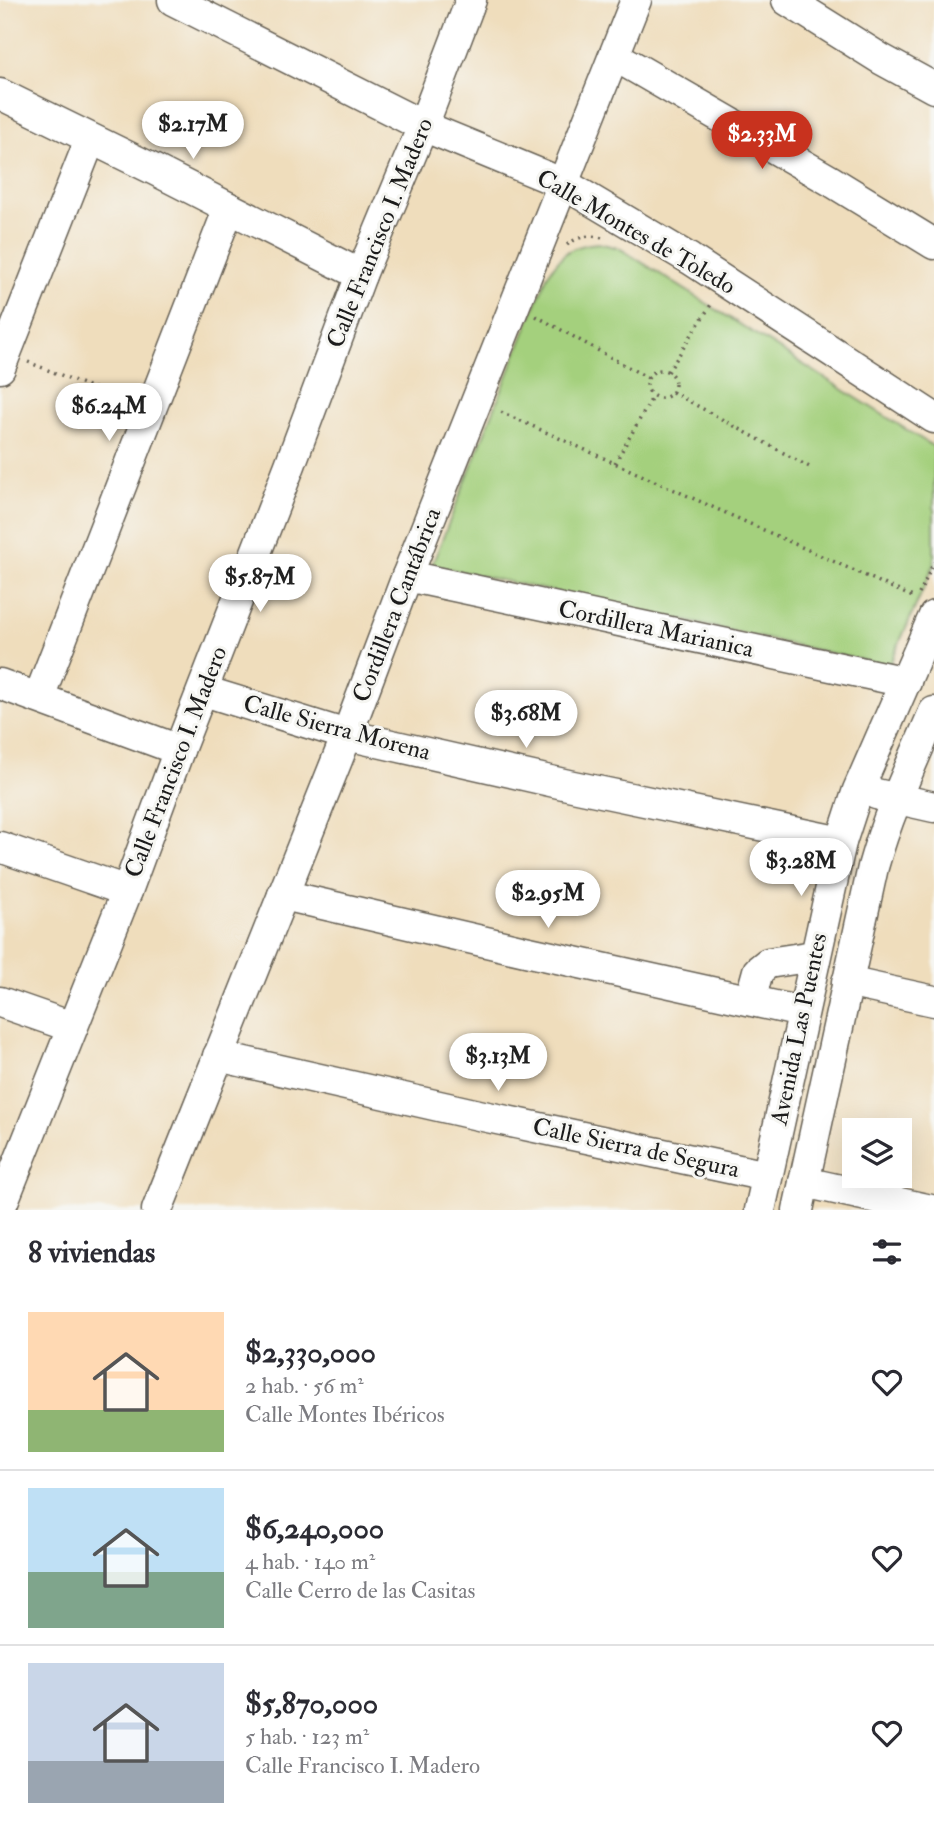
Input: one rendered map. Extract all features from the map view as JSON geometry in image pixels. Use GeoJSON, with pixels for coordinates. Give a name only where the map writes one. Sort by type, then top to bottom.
{"type":"FeatureCollection","features":[{"type":"Feature","properties":{"kind":"street","name":"Calle Montes de Toledo"},"geometry":{"type":"LineString","coordinates":[[173,0],[423,126],[564,184],[690,259],[934,418]]}},
{"type":"Feature","properties":{"kind":"street","name":"Calle Francisco I. Madero"},"geometry":{"type":"LineString","coordinates":[[0,1209],[10,1158],[72,1027],[127,891],[361,275],[423,126],[471,0]]}},
{"type":"Feature","properties":{"kind":"street","name":"Cordillera Cantábrica"},"geometry":{"type":"LineString","coordinates":[[157,1210],[636,0]]}},
{"type":"Feature","properties":{"kind":"street"},"geometry":{"type":"LineString","coordinates":[[787,0],[881,59],[934,88]]}},
{"type":"Feature","properties":{"kind":"street"},"geometry":{"type":"LineString","coordinates":[[615,56],[934,244]]}},
{"type":"Feature","properties":{"kind":"street"},"geometry":{"type":"LineString","coordinates":[[0,94],[361,275]]}},
{"type":"Feature","properties":{"kind":"street"},"geometry":{"type":"LineString","coordinates":[[3,361],[90,140]]}},
{"type":"Feature","properties":{"kind":"street"},"geometry":{"type":"LineString","coordinates":[[39,698],[229,208]]}},
{"type":"Feature","properties":{"kind":"street","name":"Cordillera Marianica"},"geometry":{"type":"LineString","coordinates":[[407,576],[905,682]]}},
{"type":"Feature","properties":{"kind":"street","name":"Avenida Las Puentes"},"geometry":{"type":"LineString","coordinates":[[760,1210],[841,842],[858,790],[905,682],[926,607]]}},
{"type":"Feature","properties":{"kind":"street"},"geometry":{"type":"LineString","coordinates":[[0,684],[180,750]]}},
{"type":"Feature","properties":{"kind":"street","name":"Calle Sierra Morena"},"geometry":{"type":"LineString","coordinates":[[204,691],[347,735],[841,842]]}},
{"type":"Feature","properties":{"kind":"street","name":"Avenida Las Puentes"},"geometry":{"type":"LineString","coordinates":[[801,1196],[873,867],[896,799],[934,712]]}},
{"type":"Feature","properties":{"kind":"street"},"geometry":{"type":"LineString","coordinates":[[858,790],[934,807]]}},
{"type":"Feature","properties":{"kind":"street"},"geometry":{"type":"LineString","coordinates":[[0,847],[127,891]]}},
{"type":"Feature","properties":{"kind":"street"},"geometry":{"type":"LineString","coordinates":[[283,895],[802,1012]]}},
{"type":"Feature","properties":{"kind":"street"},"geometry":{"type":"LineString","coordinates":[[750,1000],[758,971],[768,963],[814,956]]}},
{"type":"Feature","properties":{"kind":"street"},"geometry":{"type":"LineString","coordinates":[[847,982],[934,1001]]}},
{"type":"Feature","properties":{"kind":"street"},"geometry":{"type":"LineString","coordinates":[[0,1002],[72,1027]]}},
{"type":"Feature","properties":{"kind":"street","name":"Calle Sierra de Segura"},"geometry":{"type":"LineString","coordinates":[[218,1056],[767,1176]]}},
{"type":"Feature","properties":{"kind":"street"},"geometry":{"type":"LineString","coordinates":[[801,1196],[931,1210]]}},
{"type":"Feature","properties":{"kind":"path"},"geometry":{"type":"LineString","coordinates":[[564,247],[572,240],[584,236],[606,239]]}},
{"type":"Feature","properties":{"kind":"path"},"geometry":{"type":"LineString","coordinates":[[668,372],[713,302]]}},
{"type":"Feature","properties":{"kind":"path"},"geometry":{"type":"LineString","coordinates":[[529,313],[648,377]]}},
{"type":"Feature","properties":{"kind":"path"},"geometry":{"type":"LineString","coordinates":[[3,361],[149,411]]}},
{"type":"Feature","properties":{"kind":"path"},"geometry":{"type":"LineString","coordinates":[[654,371],[668,372],[675,383],[672,392],[664,398],[653,396],[647,386],[648,377],[654,371]]}},
{"type":"Feature","properties":{"kind":"path"},"geometry":{"type":"LineString","coordinates":[[672,392],[813,468]]}},
{"type":"Feature","properties":{"kind":"path"},"geometry":{"type":"LineString","coordinates":[[615,463],[653,396]]}},
{"type":"Feature","properties":{"kind":"path"},"geometry":{"type":"LineString","coordinates":[[491,408],[926,607]]}},
{"type":"Feature","properties":{"kind":"green space"},"geometry":{"type":"Polygon","coordinates":[[[598,243],[619,248],[934,447],[934,565],[889,666],[432,565],[548,274],[568,251],[598,243]]]}}]}
